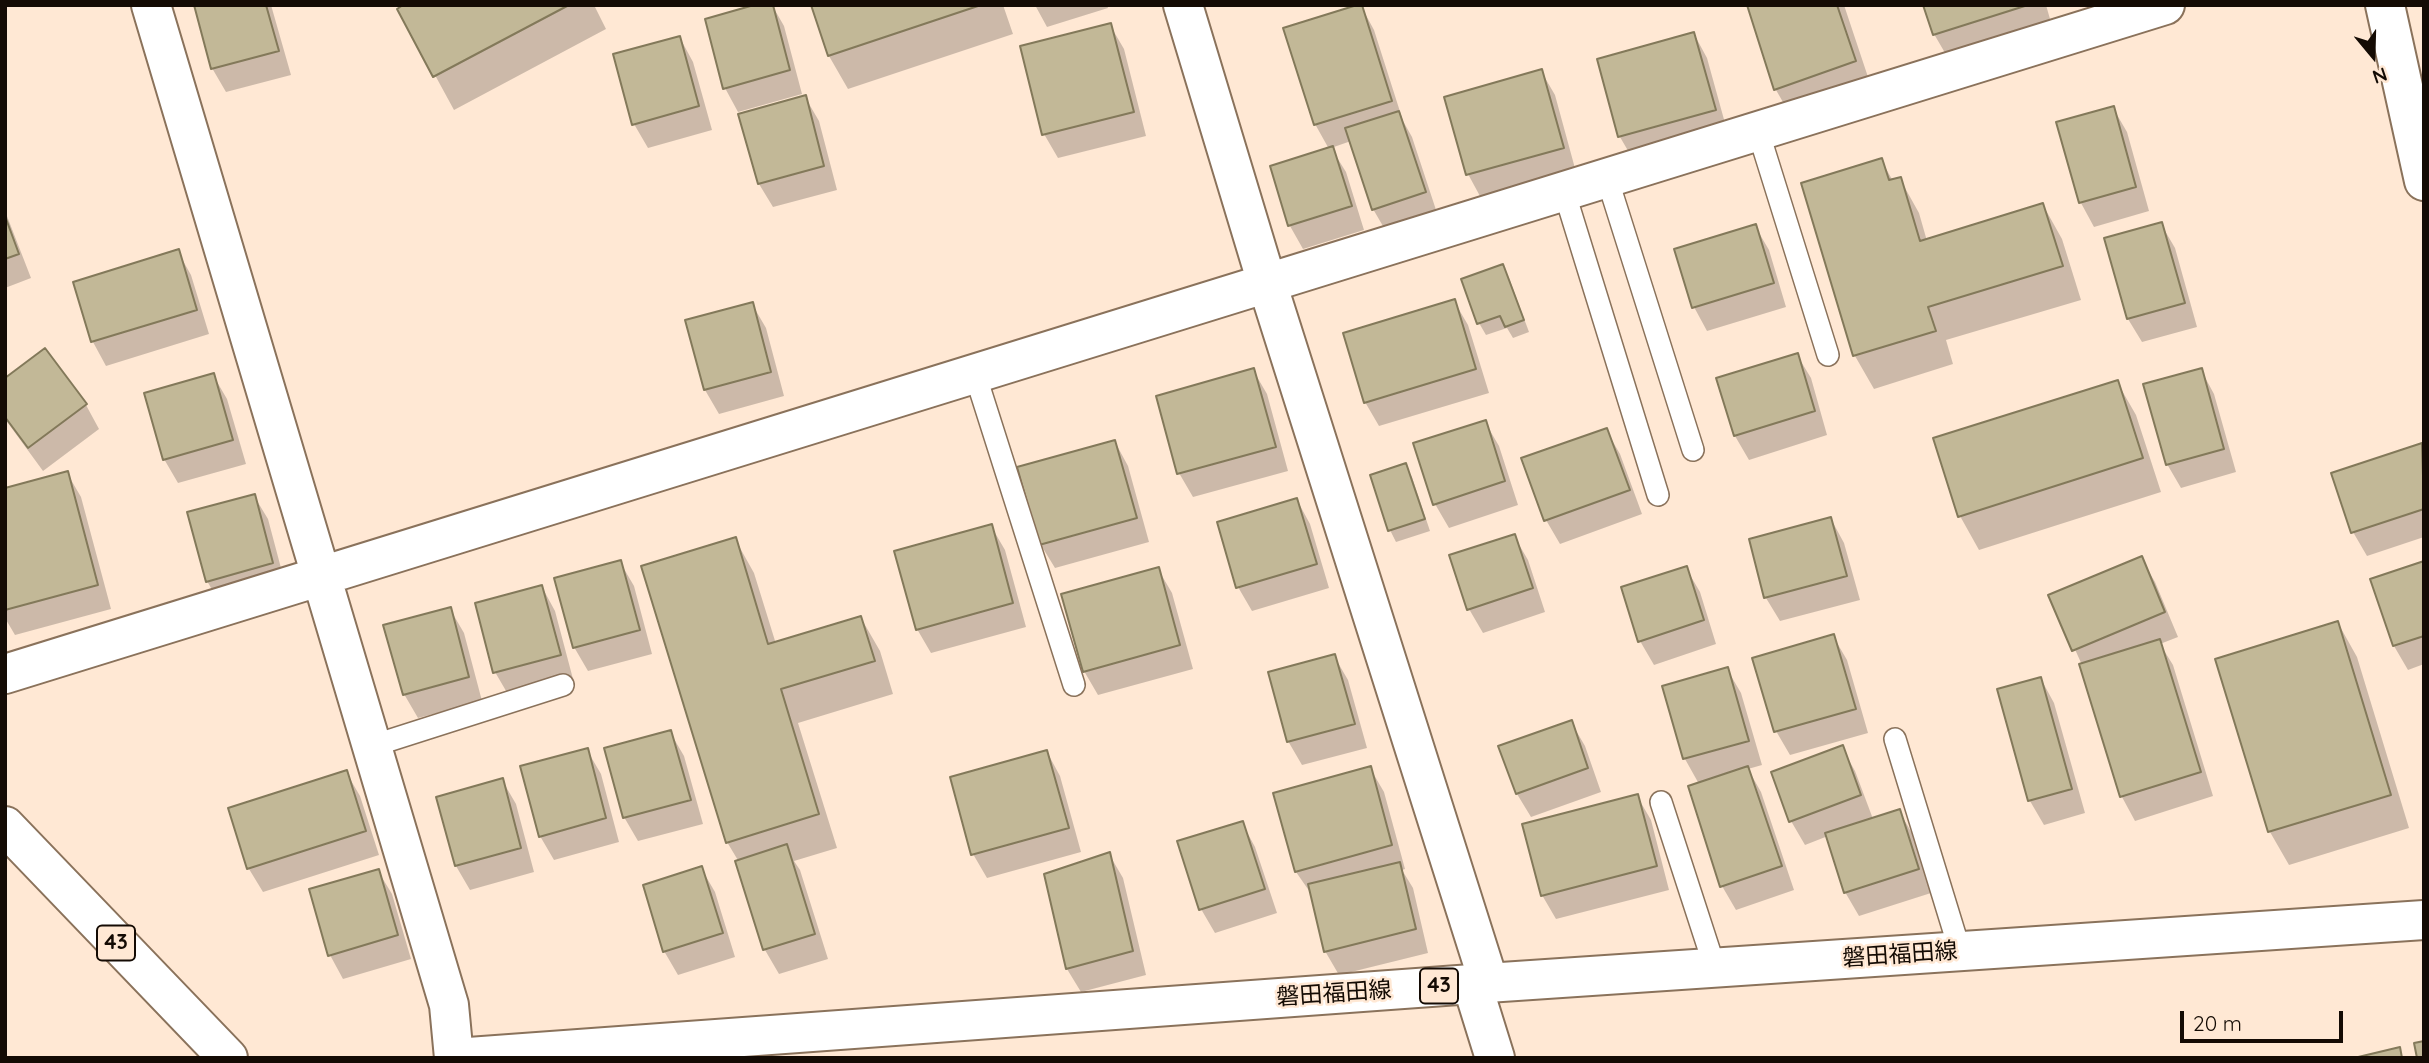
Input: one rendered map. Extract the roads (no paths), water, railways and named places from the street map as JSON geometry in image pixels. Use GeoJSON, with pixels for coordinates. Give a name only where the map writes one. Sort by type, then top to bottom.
{"type":"FeatureCollection","features":[{"type":"Feature","properties":{"kind":"street"},"geometry":{"type":"LineString","coordinates":[[151,5],[449,1005],[455,1058]]}},
{"type":"Feature","properties":{"kind":"street"},"geometry":{"type":"LineString","coordinates":[[1183,5],[1480,983],[1495,1058]]}},
{"type":"Feature","properties":{"kind":"street"},"geometry":{"type":"LineString","coordinates":[[5,674],[2165,5]]}},
{"type":"Feature","properties":{"kind":"street"},"geometry":{"type":"LineString","coordinates":[[2385,5],[2424,181]]}},
{"type":"Feature","properties":{"kind":"street","name":"43"},"geometry":{"type":"LineString","coordinates":[[5,827],[228,1058]]}},
{"type":"Feature","properties":{"kind":"street","name":"磐田福田線"},"geometry":{"type":"LineString","coordinates":[[455,1058],[1480,983],[2424,920]]}},
{"type":"Feature","properties":{"kind":"lane"},"geometry":{"type":"LineString","coordinates":[[1758,131],[1828,355]]}},
{"type":"Feature","properties":{"kind":"lane"},"geometry":{"type":"LineString","coordinates":[[1607,178],[1693,450]]}},
{"type":"Feature","properties":{"kind":"lane"},"geometry":{"type":"LineString","coordinates":[[1564,191],[1658,495]]}},
{"type":"Feature","properties":{"kind":"lane"},"geometry":{"type":"LineString","coordinates":[[975,374],[1074,685]]}},
{"type":"Feature","properties":{"kind":"lane"},"geometry":{"type":"LineString","coordinates":[[372,747],[563,685]]}},
{"type":"Feature","properties":{"kind":"lane"},"geometry":{"type":"LineString","coordinates":[[1895,739],[1960,950]]}},
{"type":"Feature","properties":{"kind":"lane"},"geometry":{"type":"LineString","coordinates":[[1661,802],[1714,968]]}}]}
